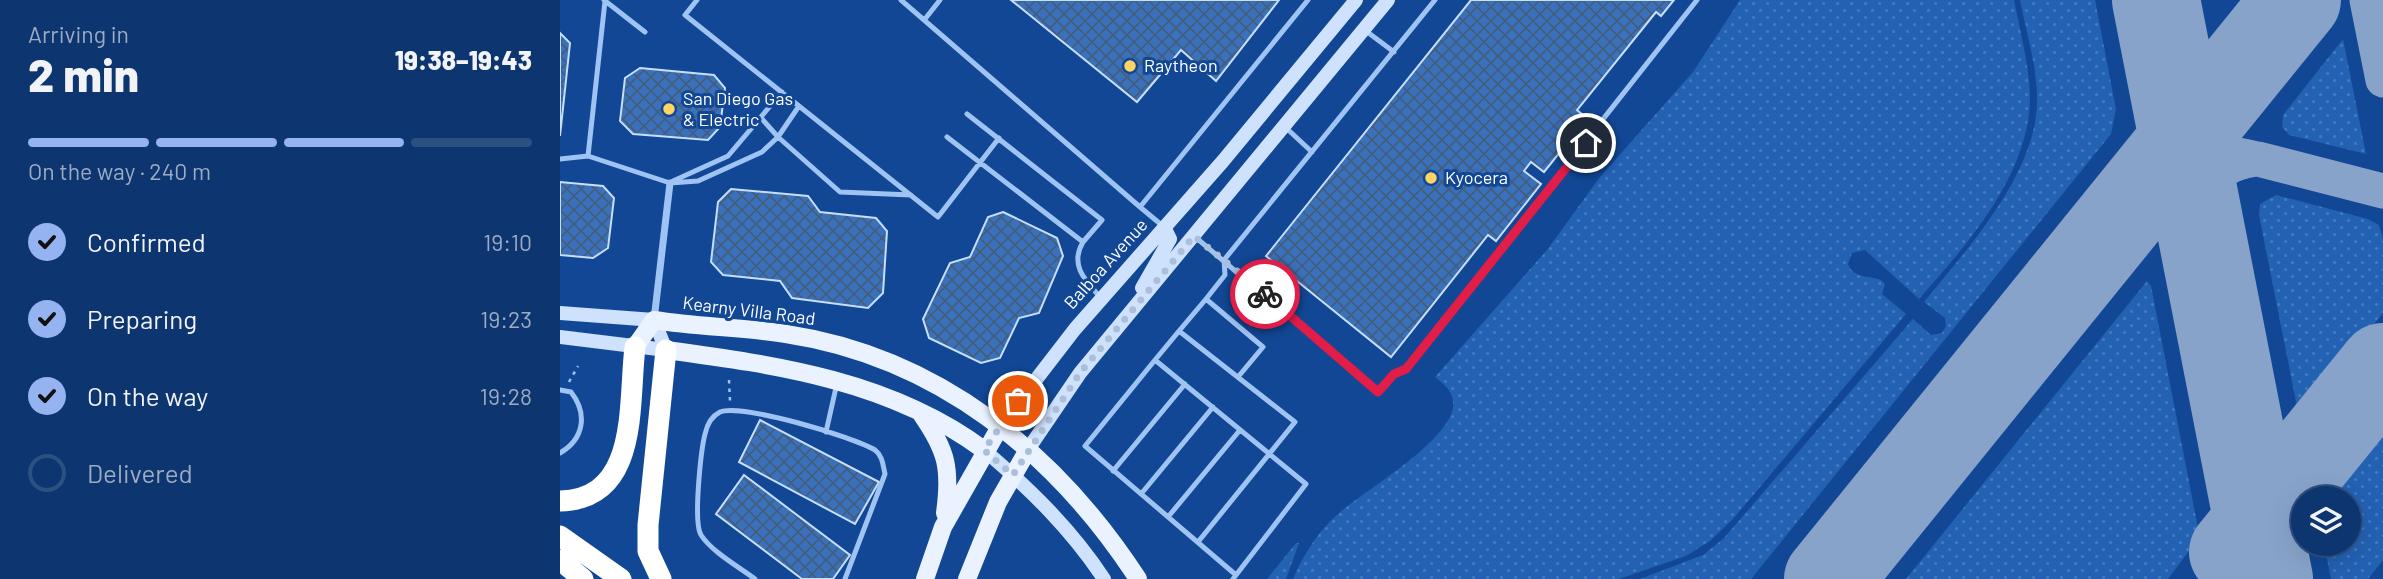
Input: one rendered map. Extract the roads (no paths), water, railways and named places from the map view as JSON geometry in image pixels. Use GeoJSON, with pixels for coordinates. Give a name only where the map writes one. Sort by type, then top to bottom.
{"type":"FeatureCollection","features":[{"type":"Feature","properties":{"kind":"highway"},"geometry":{"type":"LineString","coordinates":[[560,501],[583,498],[604,488],[618,471],[629,417],[635,347]]}},
{"type":"Feature","properties":{"kind":"highway"},"geometry":{"type":"LineString","coordinates":[[661,579],[648,551],[648,525],[666,350]]}},
{"type":"Feature","properties":{"kind":"highway"},"geometry":{"type":"LineString","coordinates":[[560,536],[621,579]]}},
{"type":"Feature","properties":{"kind":"highway"},"geometry":{"type":"LineString","coordinates":[[560,560],[583,579]]}},
{"type":"Feature","properties":{"kind":"main road","name":"Balboa Avenue"},"geometry":{"type":"LineString","coordinates":[[925,579],[943,527],[984,450],[1001,425],[1101,298],[1165,229],[1356,0]]}},
{"type":"Feature","properties":{"kind":"main road"},"geometry":{"type":"LineString","coordinates":[[967,579],[985,531],[1013,475],[1080,373],[1388,0]]}},
{"type":"Feature","properties":{"kind":"main road"},"geometry":{"type":"LineString","coordinates":[[1131,310],[1170,239],[1165,229]]}},
{"type":"Feature","properties":{"kind":"main road","name":"Kearny Villa Road"},"geometry":{"type":"LineString","coordinates":[[560,313],[787,334],[820,341],[892,364],[982,411],[1029,448],[1104,530],[1138,579]]}},
{"type":"Feature","properties":{"kind":"main road"},"geometry":{"type":"LineString","coordinates":[[635,347],[653,320]]}},
{"type":"Feature","properties":{"kind":"main road"},"geometry":{"type":"LineString","coordinates":[[653,320],[666,350]]}},
{"type":"Feature","properties":{"kind":"main road"},"geometry":{"type":"LineString","coordinates":[[560,337],[730,359],[838,380],[920,412],[960,433],[1013,475],[1054,514],[1085,550],[1104,579]]}},
{"type":"Feature","properties":{"kind":"main road"},"geometry":{"type":"LineString","coordinates":[[920,412],[946,458],[948,495],[943,527]]}},
{"type":"Feature","properties":{"kind":"street"},"geometry":{"type":"LineString","coordinates":[[653,320],[670,183]]}},
{"type":"Feature","properties":{"kind":"lane"},"geometry":{"type":"LineString","coordinates":[[605,0],[645,32]]}},
{"type":"Feature","properties":{"kind":"lane"},"geometry":{"type":"LineString","coordinates":[[588,156],[605,0]]}},
{"type":"Feature","properties":{"kind":"lane"},"geometry":{"type":"LineString","coordinates":[[697,0],[685,15],[938,217],[999,138]]}},
{"type":"Feature","properties":{"kind":"lane"},"geometry":{"type":"LineString","coordinates":[[901,0],[1165,229]]}},
{"type":"Feature","properties":{"kind":"lane"},"geometry":{"type":"LineString","coordinates":[[925,19],[940,0]]}},
{"type":"Feature","properties":{"kind":"lane"},"geometry":{"type":"LineString","coordinates":[[1140,207],[1308,0]]}},
{"type":"Feature","properties":{"kind":"lane"},"geometry":{"type":"LineString","coordinates":[[1155,360],[1306,484],[1235,577],[1085,446],[1155,360],[1206,299],[1225,275],[1224,260],[1435,0]]}},
{"type":"Feature","properties":{"kind":"lane"},"geometry":{"type":"LineString","coordinates":[[1194,236],[1378,392],[1394,374],[1406,369],[1697,0]]}},
{"type":"Feature","properties":{"kind":"lane"},"geometry":{"type":"LineString","coordinates":[[1363,29],[1394,52]]}},
{"type":"Feature","properties":{"kind":"lane"},"geometry":{"type":"LineString","coordinates":[[670,183],[728,156],[762,119],[782,92]]}},
{"type":"Feature","properties":{"kind":"lane"},"geometry":{"type":"LineString","coordinates":[[560,159],[588,156],[670,183],[698,181],[762,152],[778,137],[799,106]]}},
{"type":"Feature","properties":{"kind":"lane"},"geometry":{"type":"LineString","coordinates":[[967,114],[1102,220],[1083,242],[1077,259],[1078,268],[1101,298]]}},
{"type":"Feature","properties":{"kind":"lane"},"geometry":{"type":"LineString","coordinates":[[762,119],[778,137],[840,192],[911,195]]}},
{"type":"Feature","properties":{"kind":"lane"},"geometry":{"type":"LineString","coordinates":[[1284,126],[1312,152]]}},
{"type":"Feature","properties":{"kind":"lane"},"geometry":{"type":"LineString","coordinates":[[947,136],[1083,242]]}},
{"type":"Feature","properties":{"kind":"lane"},"geometry":{"type":"LineString","coordinates":[[1206,299],[1263,347],[1238,377]]}},
{"type":"Feature","properties":{"kind":"lane"},"geometry":{"type":"LineString","coordinates":[[1179,331],[1295,422],[1198,542]]}},
{"type":"Feature","properties":{"kind":"lane"},"geometry":{"type":"LineString","coordinates":[[826,432],[838,380]]}},
{"type":"Feature","properties":{"kind":"lane"},"geometry":{"type":"LineString","coordinates":[[1113,471],[1185,384]]}},
{"type":"Feature","properties":{"kind":"lane"},"geometry":{"type":"LineString","coordinates":[[560,390],[571,392],[578,401],[582,425],[571,446],[560,453]]}},
{"type":"Feature","properties":{"kind":"lane"},"geometry":{"type":"LineString","coordinates":[[1141,494],[1213,407]]}},
{"type":"Feature","properties":{"kind":"lane"},"geometry":{"type":"LineString","coordinates":[[755,579],[700,534],[698,519],[705,434],[710,421],[719,413],[730,410],[757,412],[826,432],[875,451],[882,459],[885,474],[845,579]]}},
{"type":"Feature","properties":{"kind":"lane"},"geometry":{"type":"LineString","coordinates":[[1168,517],[1240,430]]}},
{"type":"Feature","properties":{"kind":"place","name":"Raytheon"},"geometry":{"type":"Point","coordinates":[1130,66]}},
{"type":"Feature","properties":{"kind":"place","name":"San Diego Gas & Electric"},"geometry":{"type":"Point","coordinates":[669,109]}},
{"type":"Feature","properties":{"kind":"place","name":"Kyocera"},"geometry":{"type":"Point","coordinates":[1431,178]}}]}
